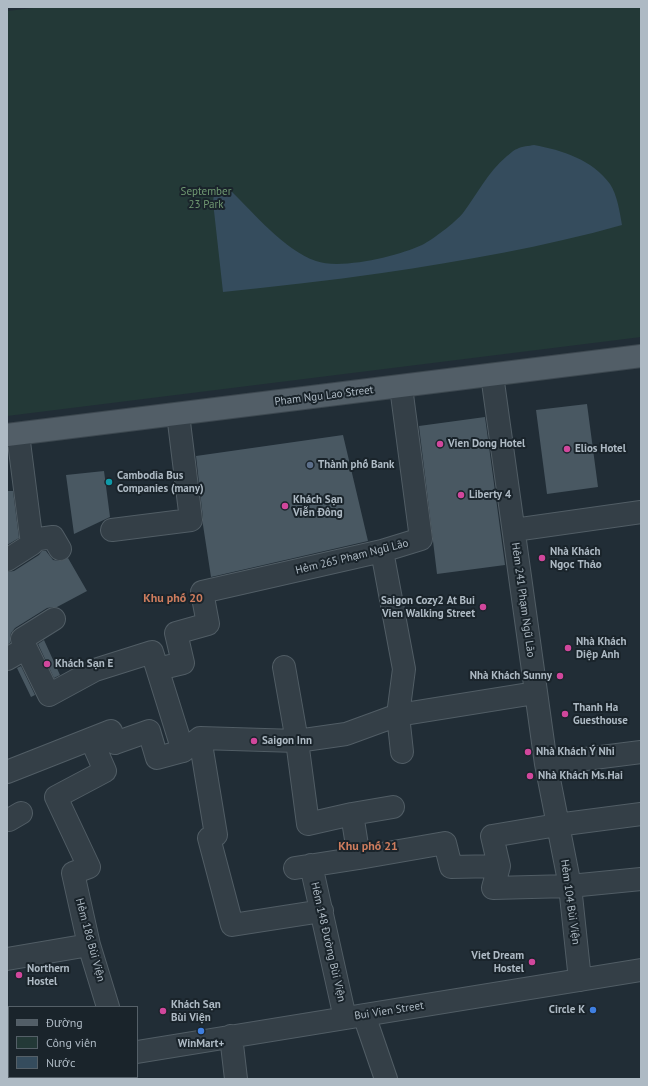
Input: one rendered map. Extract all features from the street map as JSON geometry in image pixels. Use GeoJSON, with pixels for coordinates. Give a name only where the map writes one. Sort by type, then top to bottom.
{"type":"FeatureCollection","features":[{"type":"Feature","properties":{"kind":"main road","name":"Pham Ngu Lao Street"},"geometry":{"type":"LineString","coordinates":[[13,435],[641,356]]}},
{"type":"Feature","properties":{"kind":"street","name":"Hẻm 241 Phạm Ngũ Lão"},"geometry":{"type":"LineString","coordinates":[[492,375],[535,693],[546,764],[558,825]]}},
{"type":"Feature","properties":{"kind":"street","name":"Hẻm 265 Phạm Ngũ Lão"},"geometry":{"type":"LineString","coordinates":[[158,669],[184,663],[176,633],[208,624],[202,592],[382,551],[421,539],[401,386]]}},
{"type":"Feature","properties":{"kind":"street"},"geometry":{"type":"LineString","coordinates":[[112,530],[191,520],[178,414]]}},
{"type":"Feature","properties":{"kind":"street"},"geometry":{"type":"LineString","coordinates":[[7,560],[32,544],[13,435]]}},
{"type":"Feature","properties":{"kind":"street"},"geometry":{"type":"LineString","coordinates":[[514,530],[641,512]]}},
{"type":"Feature","properties":{"kind":"street"},"geometry":{"type":"LineString","coordinates":[[32,540],[53,536],[60,549]]}},
{"type":"Feature","properties":{"kind":"street"},"geometry":{"type":"LineString","coordinates":[[382,551],[404,669],[398,715],[402,752]]}},
{"type":"Feature","properties":{"kind":"street"},"geometry":{"type":"LineString","coordinates":[[54,619],[22,639],[48,695],[94,670],[152,652],[191,744],[216,835],[209,838],[232,925],[322,911]]}},
{"type":"Feature","properties":{"kind":"street"},"geometry":{"type":"LineString","coordinates":[[7,659],[26,648]]}},
{"type":"Feature","properties":{"kind":"street"},"geometry":{"type":"LineString","coordinates":[[284,667],[297,741],[308,824],[392,807]]}},
{"type":"Feature","properties":{"kind":"street"},"geometry":{"type":"LineString","coordinates":[[7,772],[92,739],[111,730],[115,743],[149,731],[157,758],[191,744],[297,741],[346,734],[398,715],[535,693]]}},
{"type":"Feature","properties":{"kind":"street","name":"Hẻm 186 Bùi Viện"},"geometry":{"type":"LineString","coordinates":[[92,739],[105,770],[56,797],[89,867],[74,874],[90,945],[108,1006]]}},
{"type":"Feature","properties":{"kind":"street"},"geometry":{"type":"LineString","coordinates":[[546,764],[641,752]]}},
{"type":"Feature","properties":{"kind":"street"},"geometry":{"type":"LineString","coordinates":[[352,814],[360,858],[445,843],[451,867],[499,866]]}},
{"type":"Feature","properties":{"kind":"street"},"geometry":{"type":"LineString","coordinates":[[641,814],[558,825],[492,836],[499,866],[493,888],[570,886],[641,879]]}},
{"type":"Feature","properties":{"kind":"street","name":"Hẻm 104 Bùi Viện"},"geometry":{"type":"LineString","coordinates":[[558,825],[570,886],[580,980]]}},
{"type":"Feature","properties":{"kind":"street","name":"Hẻm 148 Đường Bùi Viện"},"geometry":{"type":"LineString","coordinates":[[360,858],[303,867],[322,911],[355,1016],[386,1079]]}},
{"type":"Feature","properties":{"kind":"street"},"geometry":{"type":"LineString","coordinates":[[7,959],[90,945]]}},
{"type":"Feature","properties":{"kind":"street","name":"Bui Vien Street"},"geometry":{"type":"LineString","coordinates":[[138,1052],[641,970]]}},
{"type":"Feature","properties":{"kind":"street"},"geometry":{"type":"LineString","coordinates":[[231,1036],[236,1079]]}},
{"type":"Feature","properties":{"kind":"green space","name":"September 23 Park"},"geometry":{"type":"Polygon","coordinates":[[[42,7],[641,7],[641,337],[7,416],[7,11],[42,7]]]}},
{"type":"Feature","properties":{"kind":"water"},"geometry":{"type":"Polygon","coordinates":[[[534,145],[566,153],[595,168],[610,184],[615,193],[622,225],[533,247],[443,264],[382,273],[223,292],[213,202],[214,194],[220,188],[230,190],[281,240],[304,256],[316,261],[327,263],[354,263],[385,257],[412,249],[432,239],[460,217],[488,176],[507,156],[514,150],[534,145]]]}},
{"type":"Feature","properties":{"kind":"building","name":"Elios Hotel"},"geometry":{"type":"Polygon","coordinates":[[[587,404],[598,487],[547,494],[536,410],[587,404]]]}},
{"type":"Feature","properties":{"kind":"building","name":"Liberty 4"},"geometry":{"type":"Polygon","coordinates":[[[485,417],[505,565],[437,574],[419,426],[485,417]]]}},
{"type":"Feature","properties":{"kind":"building","name":"Khách Sạn Viễn Đông"},"geometry":{"type":"Polygon","coordinates":[[[343,435],[368,541],[211,577],[203,525],[196,456],[343,435]]]}},
{"type":"Feature","properties":{"kind":"building"},"geometry":{"type":"Polygon","coordinates":[[[104,471],[110,517],[74,534],[66,475],[104,471]]]}},
{"type":"Feature","properties":{"kind":"building"},"geometry":{"type":"Polygon","coordinates":[[[7,491],[13,491],[19,538],[7,545],[7,491]]]}},
{"type":"Feature","properties":{"kind":"building"},"geometry":{"type":"Polygon","coordinates":[[[42,551],[46,551],[53,560],[60,561],[68,558],[87,591],[57,607],[47,608],[15,628],[11,633],[10,643],[7,645],[7,572],[14,571],[39,555],[42,551]]]}},
{"type":"Feature","properties":{"kind":"building"},"geometry":{"type":"Polygon","coordinates":[[[44,640],[60,675],[54,678],[38,644],[44,640]]]}},
{"type":"Feature","properties":{"kind":"building"},"geometry":{"type":"Polygon","coordinates":[[[21,666],[35,695],[31,697],[17,668],[21,666]]]}},
{"type":"Feature","properties":{"kind":"place","name":"Vien Dong Hotel"},"geometry":{"type":"Point","coordinates":[440,444]}},
{"type":"Feature","properties":{"kind":"place","name":"Elios Hotel"},"geometry":{"type":"Point","coordinates":[567,449]}},
{"type":"Feature","properties":{"kind":"place","name":"Thành phố Bank"},"geometry":{"type":"Point","coordinates":[310,465]}},
{"type":"Feature","properties":{"kind":"place","name":"Cambodia Bus Companies (many)"},"geometry":{"type":"Point","coordinates":[109,482]}},
{"type":"Feature","properties":{"kind":"place","name":"Liberty 4"},"geometry":{"type":"Point","coordinates":[461,495]}},
{"type":"Feature","properties":{"kind":"place","name":"Khách Sạn Viễn Đông"},"geometry":{"type":"Point","coordinates":[285,506]}},
{"type":"Feature","properties":{"kind":"place","name":"Nhà Khách Ngọc Thảo"},"geometry":{"type":"Point","coordinates":[542,558]}},
{"type":"Feature","properties":{"kind":"place","name":"Saigon Cozy2 At Bui Vien Walking Street"},"geometry":{"type":"Point","coordinates":[483,607]}},
{"type":"Feature","properties":{"kind":"place","name":"Nhà Khách Diệp Anh"},"geometry":{"type":"Point","coordinates":[568,648]}},
{"type":"Feature","properties":{"kind":"place","name":"Khách Sạn E"},"geometry":{"type":"Point","coordinates":[47,664]}},
{"type":"Feature","properties":{"kind":"place","name":"Nhà Khách Sunny"},"geometry":{"type":"Point","coordinates":[560,676]}},
{"type":"Feature","properties":{"kind":"place","name":"Thanh Ha Guesthouse"},"geometry":{"type":"Point","coordinates":[565,714]}},
{"type":"Feature","properties":{"kind":"place","name":"Saigon Inn"},"geometry":{"type":"Point","coordinates":[254,741]}},
{"type":"Feature","properties":{"kind":"place","name":"Nhà Khách Ý Nhi"},"geometry":{"type":"Point","coordinates":[528,752]}},
{"type":"Feature","properties":{"kind":"place","name":"Nhà Khách Ms.Hai"},"geometry":{"type":"Point","coordinates":[530,776]}},
{"type":"Feature","properties":{"kind":"place","name":"Viet Dream Hostel"},"geometry":{"type":"Point","coordinates":[532,962]}},
{"type":"Feature","properties":{"kind":"place","name":"Northern Hostel"},"geometry":{"type":"Point","coordinates":[19,975]}},
{"type":"Feature","properties":{"kind":"place","name":"Circle K"},"geometry":{"type":"Point","coordinates":[593,1010]}},
{"type":"Feature","properties":{"kind":"place","name":"Khách Sạn Bùi Viện"},"geometry":{"type":"Point","coordinates":[163,1011]}},
{"type":"Feature","properties":{"kind":"place","name":"WinMart+"},"geometry":{"type":"Point","coordinates":[201,1031]}},
{"type":"Feature","properties":{"kind":"district","name":"Khu phố 20"},"geometry":{"type":"Point","coordinates":[173,599]}},
{"type":"Feature","properties":{"kind":"district","name":"Khu phố 21"},"geometry":{"type":"Point","coordinates":[368,847]}}]}
